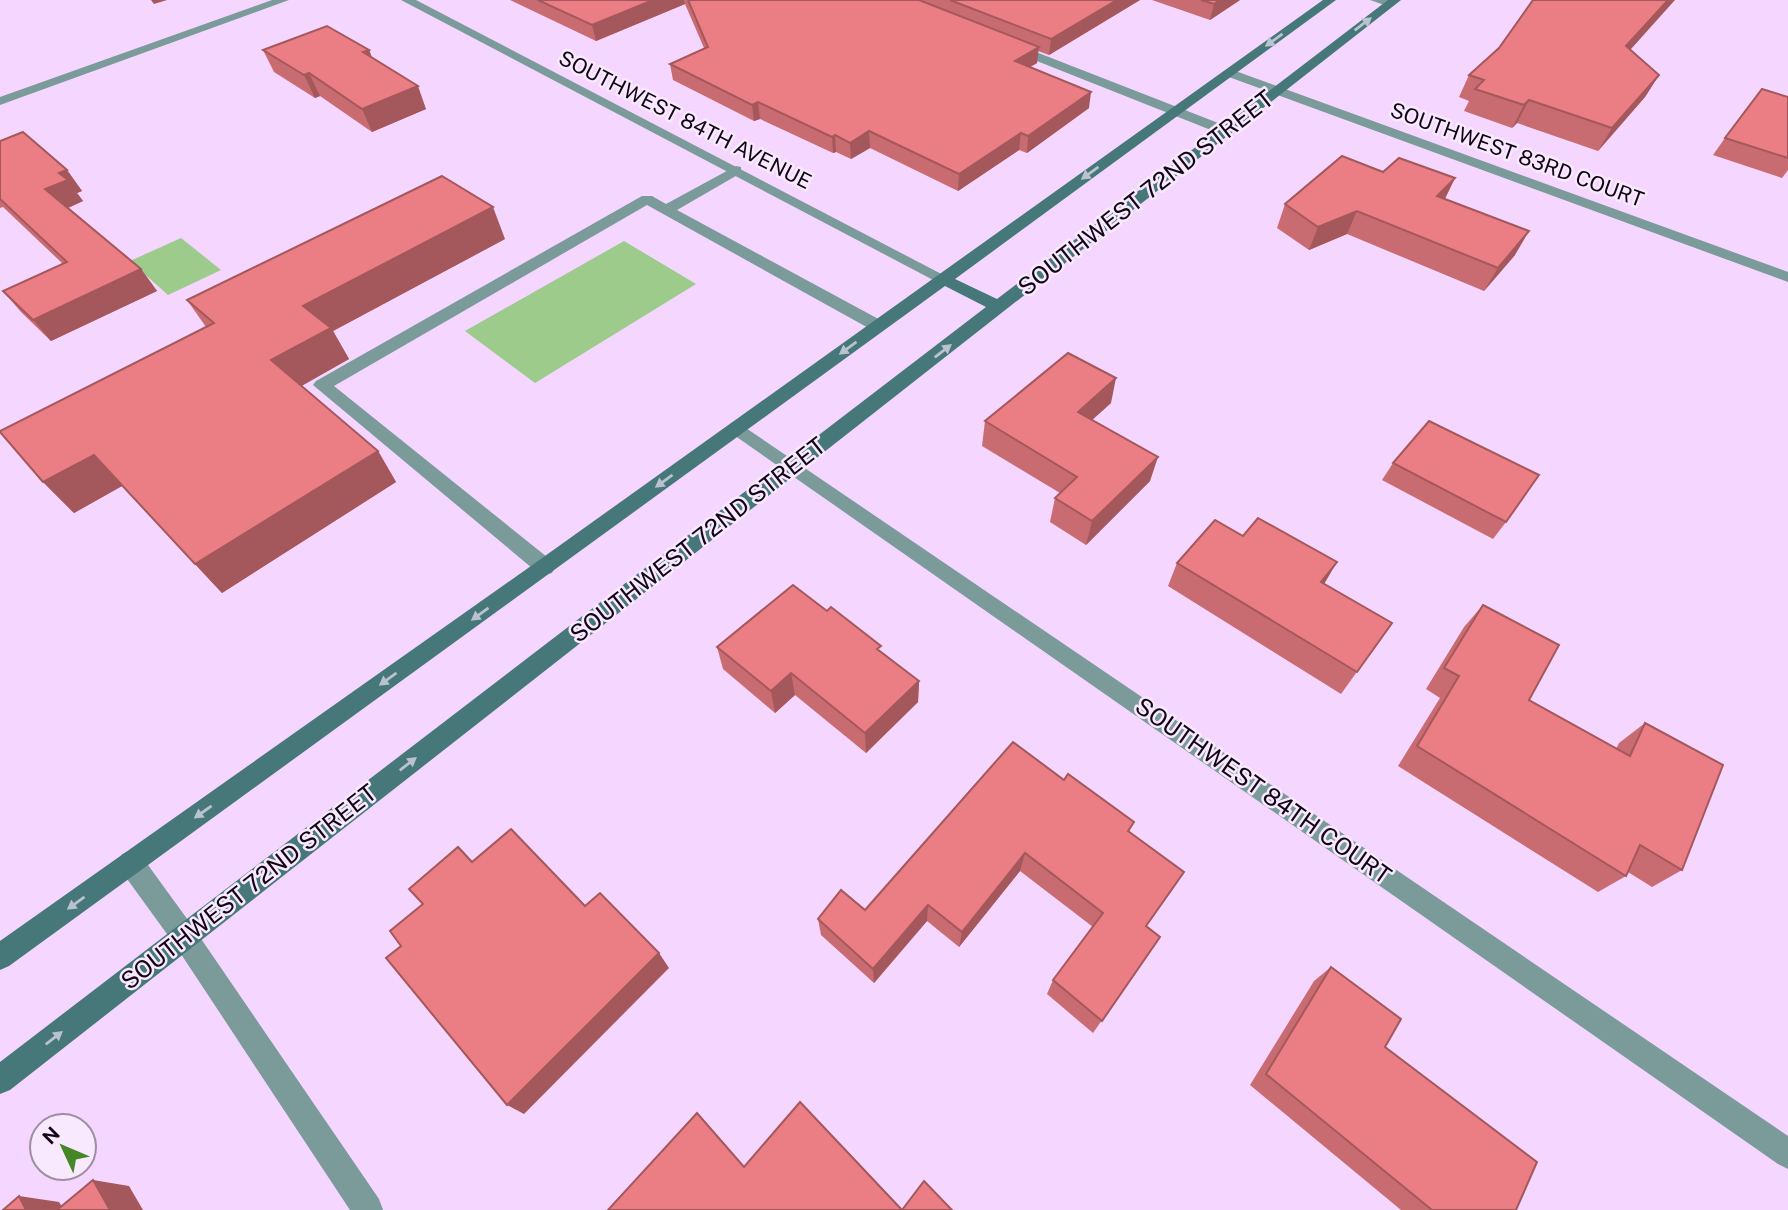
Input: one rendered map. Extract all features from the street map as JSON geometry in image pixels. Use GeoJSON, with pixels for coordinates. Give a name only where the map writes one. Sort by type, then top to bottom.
{"type":"FeatureCollection","features":[{"type":"Feature","properties":{"kind":"main road","name":"SOUTHWEST 72ND STREET"},"geometry":{"type":"LineString","coordinates":[[0,957],[1330,0]]}},
{"type":"Feature","properties":{"kind":"main road","name":"SOUTHWEST 72ND STREET"},"geometry":{"type":"LineString","coordinates":[[0,1080],[1392,2]]}},
{"type":"Feature","properties":{"kind":"main road"},"geometry":{"type":"LineString","coordinates":[[943,279],[999,307]]}},
{"type":"Feature","properties":{"kind":"street"},"geometry":{"type":"LineString","coordinates":[[0,101],[283,0]]}},
{"type":"Feature","properties":{"kind":"street","name":"SOUTHWEST 84TH AVENUE"},"geometry":{"type":"LineString","coordinates":[[407,0],[943,279]]}},
{"type":"Feature","properties":{"kind":"street"},"geometry":{"type":"LineString","coordinates":[[1376,0],[1392,2]]}},
{"type":"Feature","properties":{"kind":"street"},"geometry":{"type":"LineString","coordinates":[[1006,44],[1226,131]]}},
{"type":"Feature","properties":{"kind":"street","name":"SOUTHWEST 83RD COURT"},"geometry":{"type":"LineString","coordinates":[[1230,73],[1788,277]]}},
{"type":"Feature","properties":{"kind":"street"},"geometry":{"type":"LineString","coordinates":[[666,210],[736,170]]}},
{"type":"Feature","properties":{"kind":"street"},"geometry":{"type":"LineString","coordinates":[[545,567],[323,385],[647,199],[878,326]]}},
{"type":"Feature","properties":{"kind":"street","name":"SOUTHWEST 84TH COURT"},"geometry":{"type":"LineString","coordinates":[[737,428],[1788,1154]]}},
{"type":"Feature","properties":{"kind":"street"},"geometry":{"type":"LineString","coordinates":[[131,863],[184,936],[368,1210]]}},
{"type":"Feature","properties":{"kind":"green space"},"geometry":{"type":"Polygon","coordinates":[[[181,238],[221,270],[168,295],[130,261],[181,238]]]}},
{"type":"Feature","properties":{"kind":"green space"},"geometry":{"type":"Polygon","coordinates":[[[624,241],[696,284],[535,383],[465,331],[624,241]]]}},
{"type":"Feature","properties":{"kind":"building"},"geometry":{"type":"Polygon","coordinates":[[[538,0],[653,0],[592,25],[538,0]]]}},
{"type":"Feature","properties":{"kind":"building"},"geometry":{"type":"Polygon","coordinates":[[[688,0],[919,0],[1039,47],[1015,61],[1091,92],[1028,136],[1021,133],[959,174],[869,131],[850,143],[835,135],[832,137],[758,102],[752,105],[670,64],[708,47],[688,0]]]}},
{"type":"Feature","properties":{"kind":"building"},"geometry":{"type":"Polygon","coordinates":[[[950,0],[1117,0],[1051,39],[950,0]]]}},
{"type":"Feature","properties":{"kind":"building"},"geometry":{"type":"Polygon","coordinates":[[[1201,0],[1220,0],[1214,4],[1201,0]]]}},
{"type":"Feature","properties":{"kind":"building"},"geometry":{"type":"Polygon","coordinates":[[[1533,0],[1668,0],[1626,46],[1659,75],[1612,128],[1529,100],[1524,105],[1475,89],[1484,80],[1469,75],[1499,48],[1533,0]]]}},
{"type":"Feature","properties":{"kind":"building"},"geometry":{"type":"Polygon","coordinates":[[[327,26],[369,50],[363,52],[418,86],[362,109],[309,73],[304,75],[263,50],[327,26]]]}},
{"type":"Feature","properties":{"kind":"building"},"geometry":{"type":"Polygon","coordinates":[[[1762,89],[1788,97],[1788,158],[1725,138],[1762,89]]]}},
{"type":"Feature","properties":{"kind":"building"},"geometry":{"type":"Polygon","coordinates":[[[23,132],[67,170],[59,173],[68,180],[45,189],[141,269],[33,320],[3,291],[67,262],[0,199],[0,141],[23,132]]]}},
{"type":"Feature","properties":{"kind":"building"},"geometry":{"type":"Polygon","coordinates":[[[1342,156],[1383,172],[1399,158],[1455,178],[1437,196],[1529,231],[1498,268],[1357,211],[1318,227],[1285,204],[1342,156]]]}},
{"type":"Feature","properties":{"kind":"building"},"geometry":{"type":"Polygon","coordinates":[[[442,176],[493,207],[303,306],[331,328],[271,360],[378,451],[195,564],[94,455],[43,482],[0,432],[214,323],[187,300],[442,176]]]}},
{"type":"Feature","properties":{"kind":"building"},"geometry":{"type":"Polygon","coordinates":[[[1068,353],[1116,378],[1078,412],[1158,457],[1092,521],[1055,498],[1077,477],[985,421],[1068,353]]]}},
{"type":"Feature","properties":{"kind":"building"},"geometry":{"type":"Polygon","coordinates":[[[1429,421],[1539,475],[1506,522],[1393,463],[1429,421]]]}},
{"type":"Feature","properties":{"kind":"building"},"geometry":{"type":"Polygon","coordinates":[[[1258,518],[1337,562],[1321,582],[1392,623],[1357,672],[1177,563],[1215,520],[1243,536],[1258,518]]]}},
{"type":"Feature","properties":{"kind":"building"},"geometry":{"type":"Polygon","coordinates":[[[793,585],[827,611],[831,607],[881,646],[877,649],[919,681],[865,733],[791,673],[771,691],[717,647],[793,585]]]}},
{"type":"Feature","properties":{"kind":"building"},"geometry":{"type":"Polygon","coordinates":[[[1483,605],[1559,645],[1529,700],[1630,756],[1645,723],[1723,765],[1682,870],[1640,845],[1626,876],[1417,746],[1459,676],[1444,668],[1483,605]]]}},
{"type":"Feature","properties":{"kind":"building"},"geometry":{"type":"Polygon","coordinates":[[[1013,742],[1064,780],[1068,774],[1134,822],[1128,831],[1184,872],[1146,926],[1160,937],[1102,1021],[1053,980],[1103,913],[1025,853],[962,932],[928,905],[873,969],[818,919],[841,890],[865,910],[1013,742]]]}},
{"type":"Feature","properties":{"kind":"building"},"geometry":{"type":"Polygon","coordinates":[[[511,829],[585,906],[600,893],[659,953],[507,1105],[386,958],[401,946],[390,931],[423,904],[409,889],[458,847],[472,862],[511,829]]]}},
{"type":"Feature","properties":{"kind":"building"},"geometry":{"type":"Polygon","coordinates":[[[1331,967],[1401,1019],[1385,1047],[1537,1162],[1516,1210],[1432,1210],[1266,1074],[1331,967]]]}},
{"type":"Feature","properties":{"kind":"building"},"geometry":{"type":"Polygon","coordinates":[[[800,1102],[902,1210],[608,1210],[697,1113],[744,1167],[800,1102]]]}},
{"type":"Feature","properties":{"kind":"building"},"geometry":{"type":"Polygon","coordinates":[[[924,1181],[952,1210],[902,1210],[924,1181]]]}},
{"type":"Feature","properties":{"kind":"building"},"geometry":{"type":"Polygon","coordinates":[[[91,1182],[94,1182],[110,1210],[57,1210],[91,1182]]]}},
{"type":"Feature","properties":{"kind":"building"},"geometry":{"type":"Polygon","coordinates":[[[19,1196],[26,1210],[3,1210],[19,1196]]]}}]}
